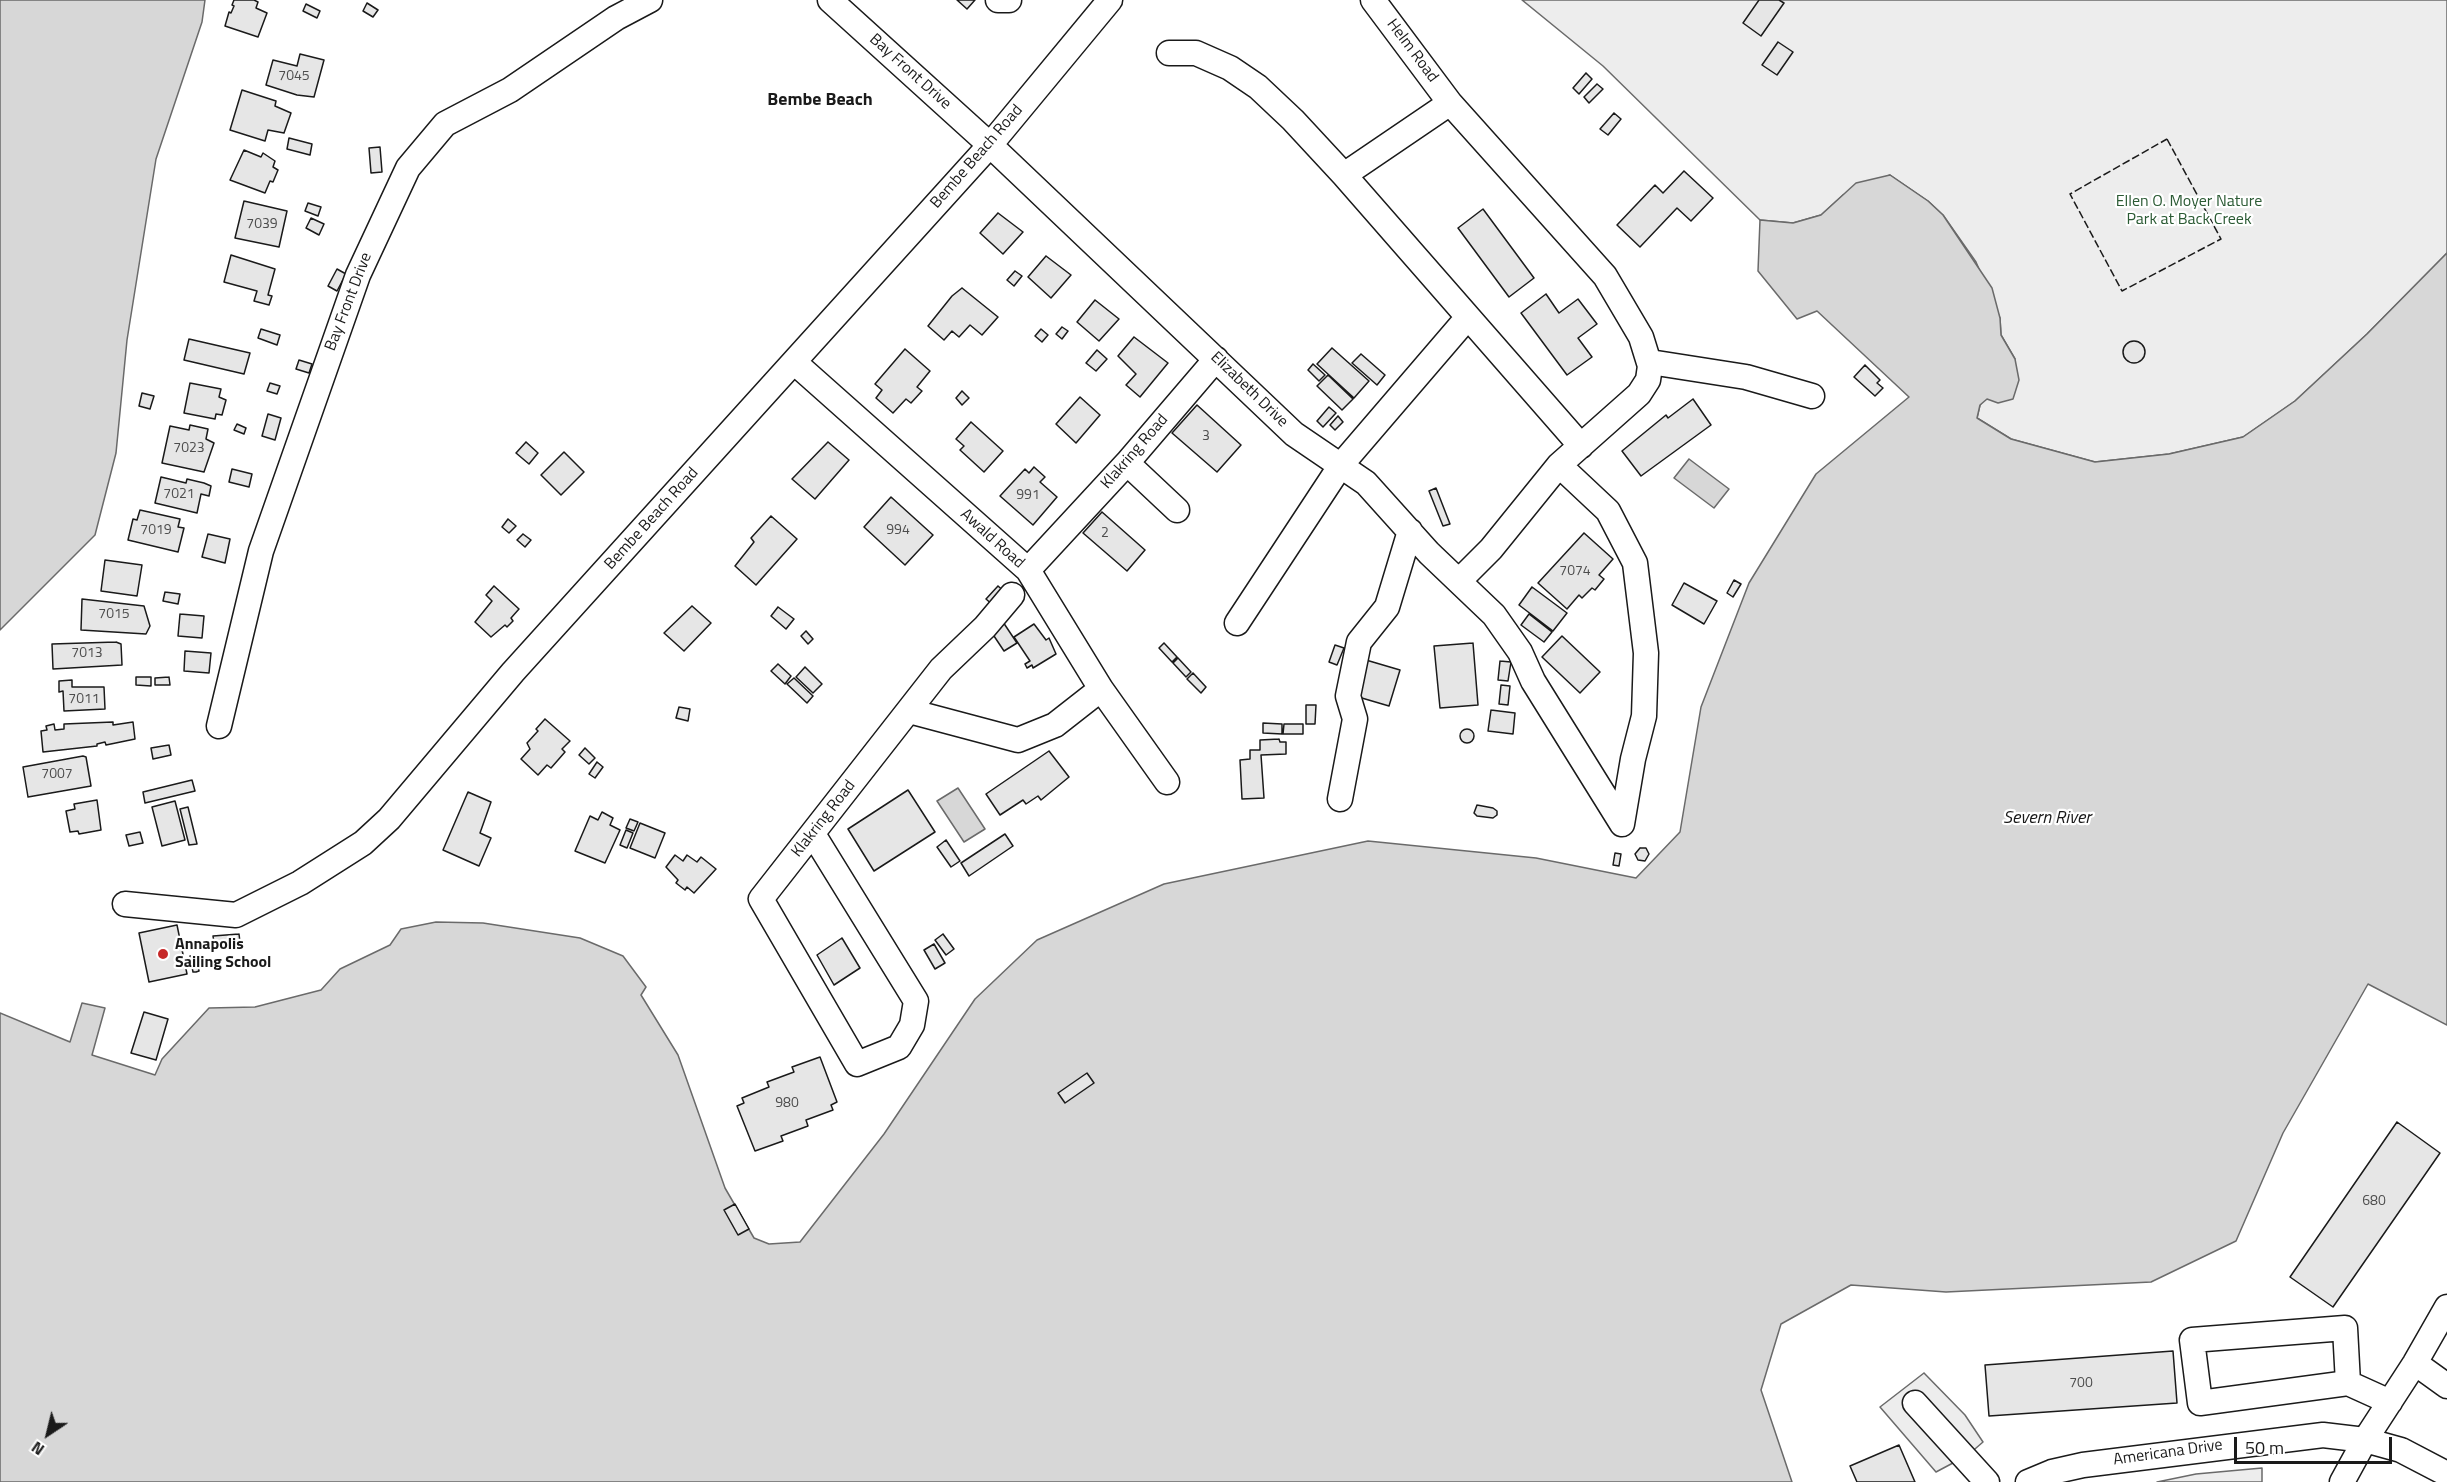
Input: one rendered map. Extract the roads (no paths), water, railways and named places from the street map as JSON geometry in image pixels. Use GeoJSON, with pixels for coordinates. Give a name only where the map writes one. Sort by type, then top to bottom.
{"type":"FeatureCollection","features":[{"type":"Feature","properties":{"kind":"street","name":"Bay Front Drive"},"geometry":{"type":"LineString","coordinates":[[219,726],[261,551],[276,506],[357,274],[408,168],[445,124],[510,90],[616,18],[650,0]]}},
{"type":"Feature","properties":{"kind":"street","name":"Bay Front Drive"},"geometry":{"type":"LineString","coordinates":[[830,0],[990,145]]}},
{"type":"Feature","properties":{"kind":"street"},"geometry":{"type":"LineString","coordinates":[[998,0],[1009,0]]}},
{"type":"Feature","properties":{"kind":"street","name":"Bembe Beach Road"},"geometry":{"type":"LineString","coordinates":[[125,904],[236,915],[300,883],[363,843],[389,819],[513,672],[990,145],[1110,0]]}},
{"type":"Feature","properties":{"kind":"street","name":"Helm Road"},"geometry":{"type":"LineString","coordinates":[[1373,0],[1450,103],[1605,276],[1641,337],[1650,362]]}},
{"type":"Feature","properties":{"kind":"street"},"geometry":{"type":"LineString","coordinates":[[1169,53],[1196,53],[1230,68],[1258,87],[1293,120],[1581,446]]}},
{"type":"Feature","properties":{"kind":"street"},"geometry":{"type":"LineString","coordinates":[[1344,176],[1450,103]]}},
{"type":"Feature","properties":{"kind":"street","name":"Elizabeth Drive"},"geometry":{"type":"LineString","coordinates":[[990,145],[1294,434],[1366,483],[1410,531],[1494,615],[1520,652],[1533,681],[1622,824],[1633,759],[1644,716],[1646,652],[1635,563],[1608,511],[1559,465]]}},
{"type":"Feature","properties":{"kind":"street"},"geometry":{"type":"LineString","coordinates":[[1237,622],[1341,465],[1468,317]]}},
{"type":"Feature","properties":{"kind":"street","name":"Klakring Road"},"geometry":{"type":"LineString","coordinates":[[1028,570],[1127,463],[1216,358]]}},
{"type":"Feature","properties":{"kind":"street","name":"Awald Road"},"geometry":{"type":"LineString","coordinates":[[794,362],[1028,570],[1101,689],[1167,782]]}},
{"type":"Feature","properties":{"kind":"street"},"geometry":{"type":"LineString","coordinates":[[1459,581],[1491,549],[1559,465],[1639,393],[1648,381],[1650,362],[1746,377],[1812,396]]}},
{"type":"Feature","properties":{"kind":"street"},"geometry":{"type":"LineString","coordinates":[[1127,463],[1177,510]]}},
{"type":"Feature","properties":{"kind":"street"},"geometry":{"type":"LineString","coordinates":[[1340,799],[1355,719],[1348,696],[1359,642],[1387,607],[1410,531]]}},
{"type":"Feature","properties":{"kind":"street","name":"Klakring Road"},"geometry":{"type":"LineString","coordinates":[[813,834],[916,1001],[912,1025],[899,1047],[857,1064],[761,899],[941,669],[985,627],[1012,595]]}},
{"type":"Feature","properties":{"kind":"street"},"geometry":{"type":"LineString","coordinates":[[909,711],[1018,740],[1055,725],[1101,689]]}},
{"type":"Feature","properties":{"kind":"street"},"geometry":{"type":"LineString","coordinates":[[2342,1482],[2365,1440],[2415,1363],[2447,1307]]}},
{"type":"Feature","properties":{"kind":"street"},"geometry":{"type":"LineString","coordinates":[[2348,1383],[2345,1328],[2192,1340],[2200,1403],[2348,1383],[2390,1402]]}},
{"type":"Feature","properties":{"kind":"street"},"geometry":{"type":"LineString","coordinates":[[2415,1363],[2447,1386]]}},
{"type":"Feature","properties":{"kind":"street"},"geometry":{"type":"LineString","coordinates":[[1915,1402],[1987,1482]]}},
{"type":"Feature","properties":{"kind":"street","name":"Americana Drive"},"geometry":{"type":"LineString","coordinates":[[2028,1482],[2052,1472],[2105,1472],[2305,1436],[2323,1435],[2365,1440],[2401,1450],[2447,1474]]}},
{"type":"Feature","properties":{"kind":"water"},"geometry":{"type":"Polygon","coordinates":[[[0,0],[205,0],[202,22],[156,159],[127,340],[116,453],[95,535],[0,630],[0,0]]]}},
{"type":"Feature","properties":{"kind":"water","name":"Severn River"},"geometry":{"type":"Polygon","coordinates":[[[1890,175],[1928,201],[1943,215],[1992,288],[2000,318],[2001,335],[2015,359],[2019,380],[2013,399],[1998,403],[1987,399],[1980,405],[1977,418],[2011,439],[2095,462],[2169,454],[2243,437],[2295,401],[2367,334],[2447,253],[2447,1025],[2368,984],[2283,1133],[2236,1241],[2151,1282],[1946,1292],[1851,1285],[1781,1324],[1761,1390],[1792,1482],[0,1482],[0,1013],[70,1042],[82,1003],[105,1008],[92,1055],[155,1075],[162,1059],[209,1008],[255,1007],[321,990],[340,969],[390,945],[401,929],[436,922],[483,923],[580,938],[623,956],[646,987],[641,995],[678,1055],[725,1188],[754,1238],[769,1244],[800,1242],[884,1134],[975,999],[1037,940],[1164,884],[1368,841],[1536,858],[1636,878],[1680,832],[1701,707],[1749,583],[1816,474],[1909,397],[1817,311],[1797,319],[1758,271],[1760,220],[1793,223],[1821,215],[1856,183],[1890,175]]]}},
{"type":"Feature","properties":{"kind":"water"},"geometry":{"type":"Polygon","coordinates":[[[1689,459],[1729,489],[1714,508],[1674,478],[1689,459]]]}},
{"type":"Feature","properties":{"kind":"water"},"geometry":{"type":"Polygon","coordinates":[[[958,788],[985,829],[964,842],[937,801],[958,788]]]}},
{"type":"Feature","properties":{"kind":"place","name":"Annapolis Sailing School"},"geometry":{"type":"Point","coordinates":[163,954]}},
{"type":"Feature","properties":{"kind":"district","name":"Bembe Beach"},"geometry":{"type":"Point","coordinates":[820,101]}},
{"type":"Feature","properties":{"kind":"park label","name":"Ellen O. Moyer Nature Park at Back Creek"},"geometry":{"type":"Point","coordinates":[2189,211]}}]}
